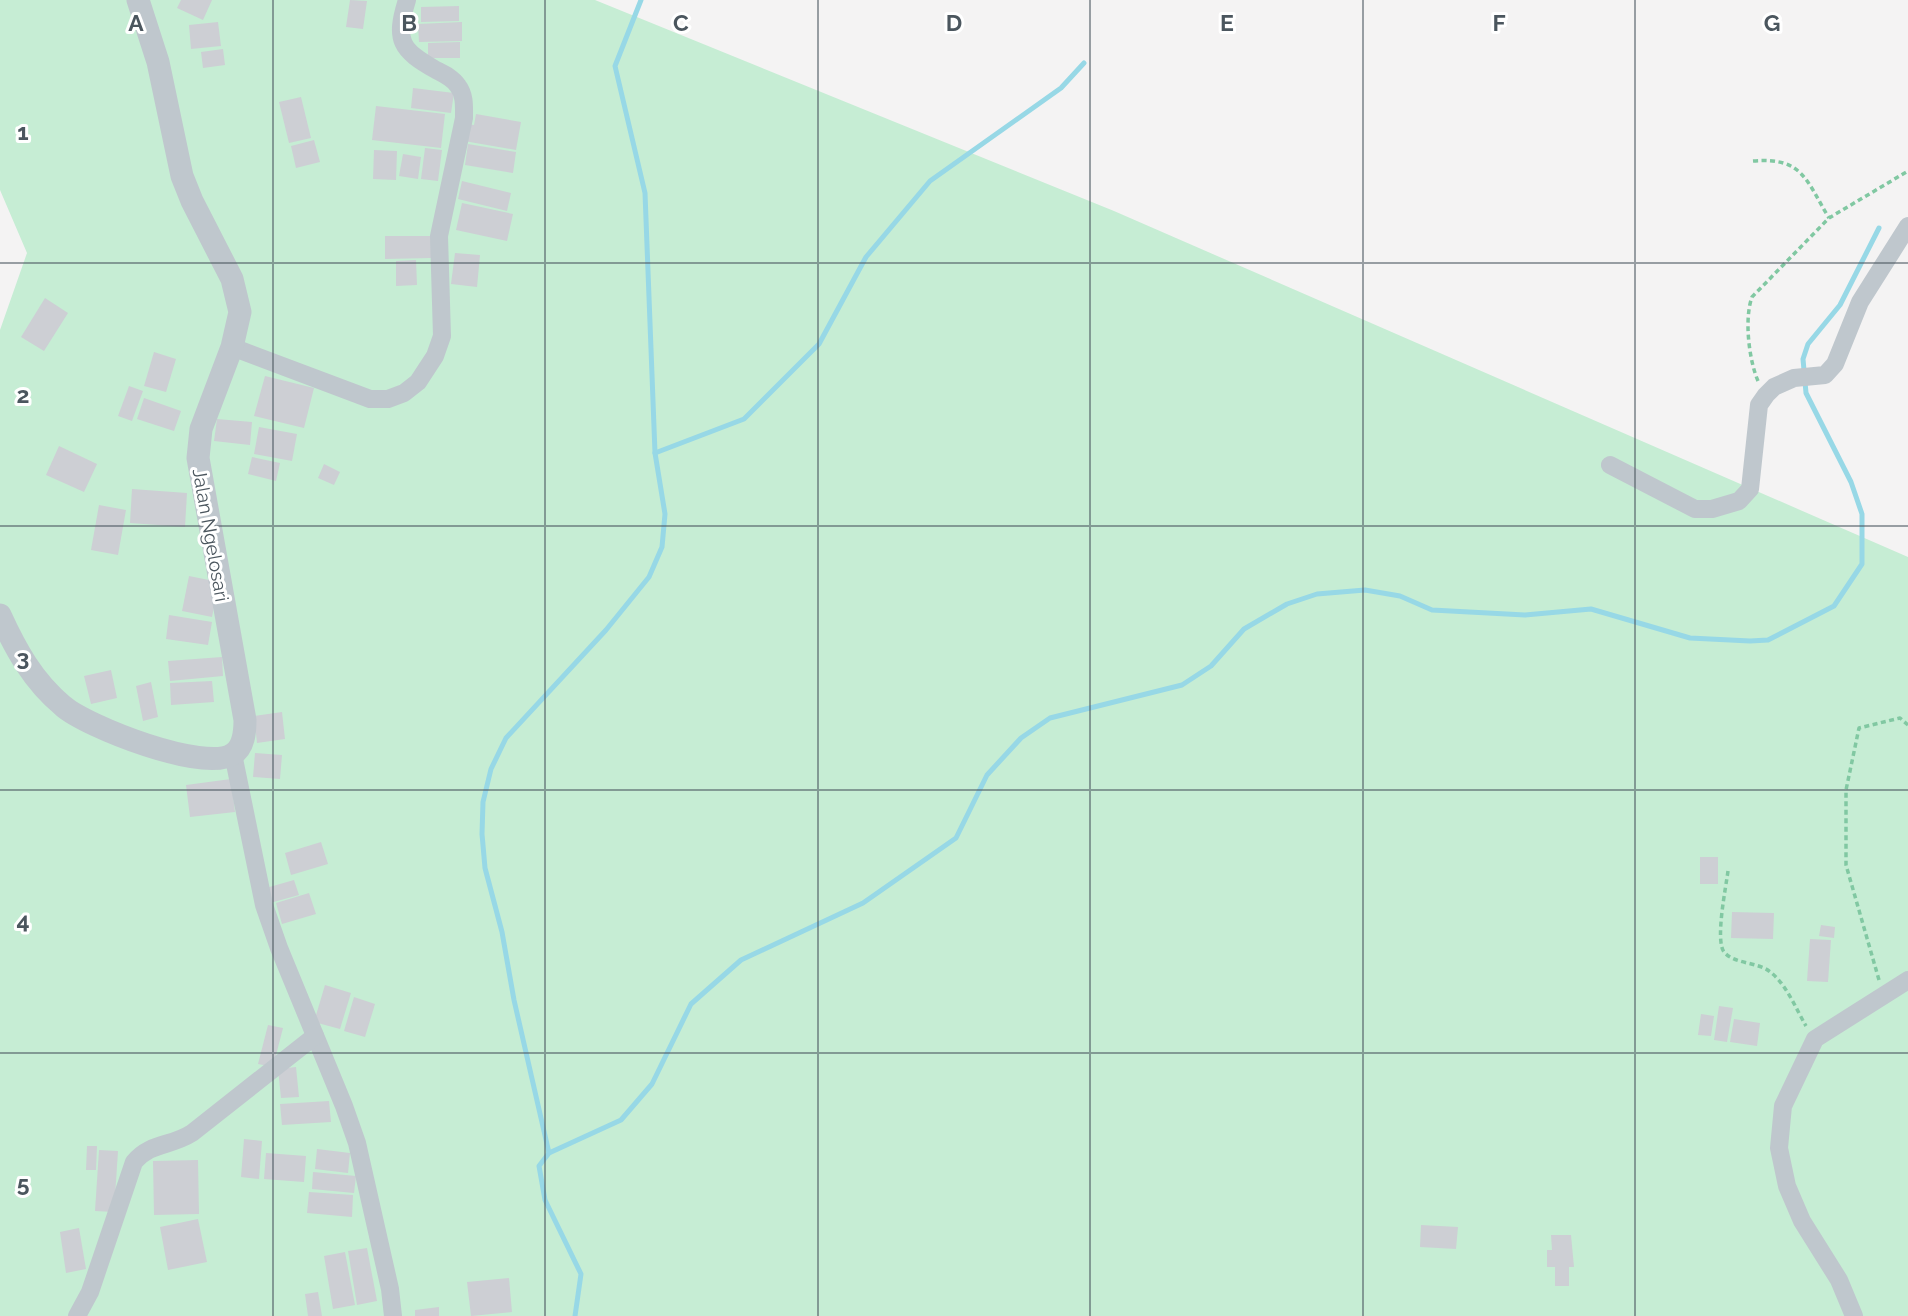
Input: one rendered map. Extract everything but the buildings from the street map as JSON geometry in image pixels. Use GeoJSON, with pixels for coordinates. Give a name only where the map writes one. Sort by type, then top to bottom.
{"type":"FeatureCollection","features":[{"type":"Feature","properties":{"kind":"street","name":"Jalan Ngelosari"},"geometry":{"type":"LineString","coordinates":[[138,0],[158,62],[182,176],[232,279],[240,312],[232,347],[201,429],[198,458],[245,720],[245,735],[241,746],[233,754]]}},
{"type":"Feature","properties":{"kind":"street"},"geometry":{"type":"LineString","coordinates":[[232,347],[370,399],[388,399],[404,393],[418,382],[435,356],[442,336],[439,236],[464,118],[464,101],[459,87],[449,77],[406,51],[401,40],[407,0]]}},
{"type":"Feature","properties":{"kind":"street"},"geometry":{"type":"LineString","coordinates":[[1610,465],[1695,509],[1712,509],[1740,501],[1750,489],[1759,405],[1774,387],[1794,378],[1825,374],[1835,365],[1860,302],[1908,226]]}},
{"type":"Feature","properties":{"kind":"street"},"geometry":{"type":"LineString","coordinates":[[0,615],[16,652],[43,688],[66,709],[91,724],[177,754],[200,759],[219,759],[233,754],[264,905],[357,1143],[390,1289],[393,1316]]}},
{"type":"Feature","properties":{"kind":"street"},"geometry":{"type":"LineString","coordinates":[[1854,1316],[1839,1280],[1802,1221],[1787,1186],[1779,1148],[1783,1106],[1815,1040],[1908,981]]}},
{"type":"Feature","properties":{"kind":"street"},"geometry":{"type":"LineString","coordinates":[[77,1316],[90,1292],[134,1162],[142,1153],[153,1147],[179,1142],[315,1036]]}},
{"type":"Feature","properties":{"kind":"path"},"geometry":{"type":"LineString","coordinates":[[1753,161],[1773,160],[1789,164],[1802,174],[1829,218]]}},
{"type":"Feature","properties":{"kind":"path"},"geometry":{"type":"LineString","coordinates":[[1766,395],[1756,378],[1747,323],[1747,310],[1752,298],[1829,218],[1908,171]]}},
{"type":"Feature","properties":{"kind":"path"},"geometry":{"type":"LineString","coordinates":[[1884,995],[1846,865],[1846,790],[1859,729],[1900,718],[1908,725]]}},
{"type":"Feature","properties":{"kind":"path"},"geometry":{"type":"LineString","coordinates":[[1728,871],[1720,937],[1724,952],[1771,972],[1815,1040]]}},
{"type":"Feature","properties":{"kind":"green space"},"geometry":{"type":"Polygon","coordinates":[[[0,0],[595,0],[1114,211],[1908,557],[1908,1316],[0,1316],[0,330],[27,253],[0,190],[0,0]]]}},
{"type":"Feature","properties":{"kind":"waterway"},"geometry":{"type":"LineString","coordinates":[[549,1153],[514,1000],[502,932],[485,868],[483,802],[491,769],[506,738],[606,630],[649,577],[662,547],[665,514],[655,453],[645,193],[615,66],[641,0]]}},
{"type":"Feature","properties":{"kind":"waterway"},"geometry":{"type":"LineString","coordinates":[[655,453],[744,419],[819,344],[866,257],[930,181],[1061,88],[1084,63]]}},
{"type":"Feature","properties":{"kind":"waterway"},"geometry":{"type":"LineString","coordinates":[[575,1316],[581,1274],[545,1200],[539,1166],[549,1153],[621,1120],[652,1084],[691,1004],[741,960],[863,903],[956,838],[987,775],[1021,738],[1050,718],[1182,685],[1211,666],[1244,629],[1287,604],[1317,594],[1365,590],[1400,596],[1432,610],[1525,615],[1591,609],[1690,638],[1750,641],[1768,640],[1834,606],[1862,564],[1862,514],[1851,482],[1806,393],[1803,359],[1808,344],[1840,305],[1879,228]]}}]}
